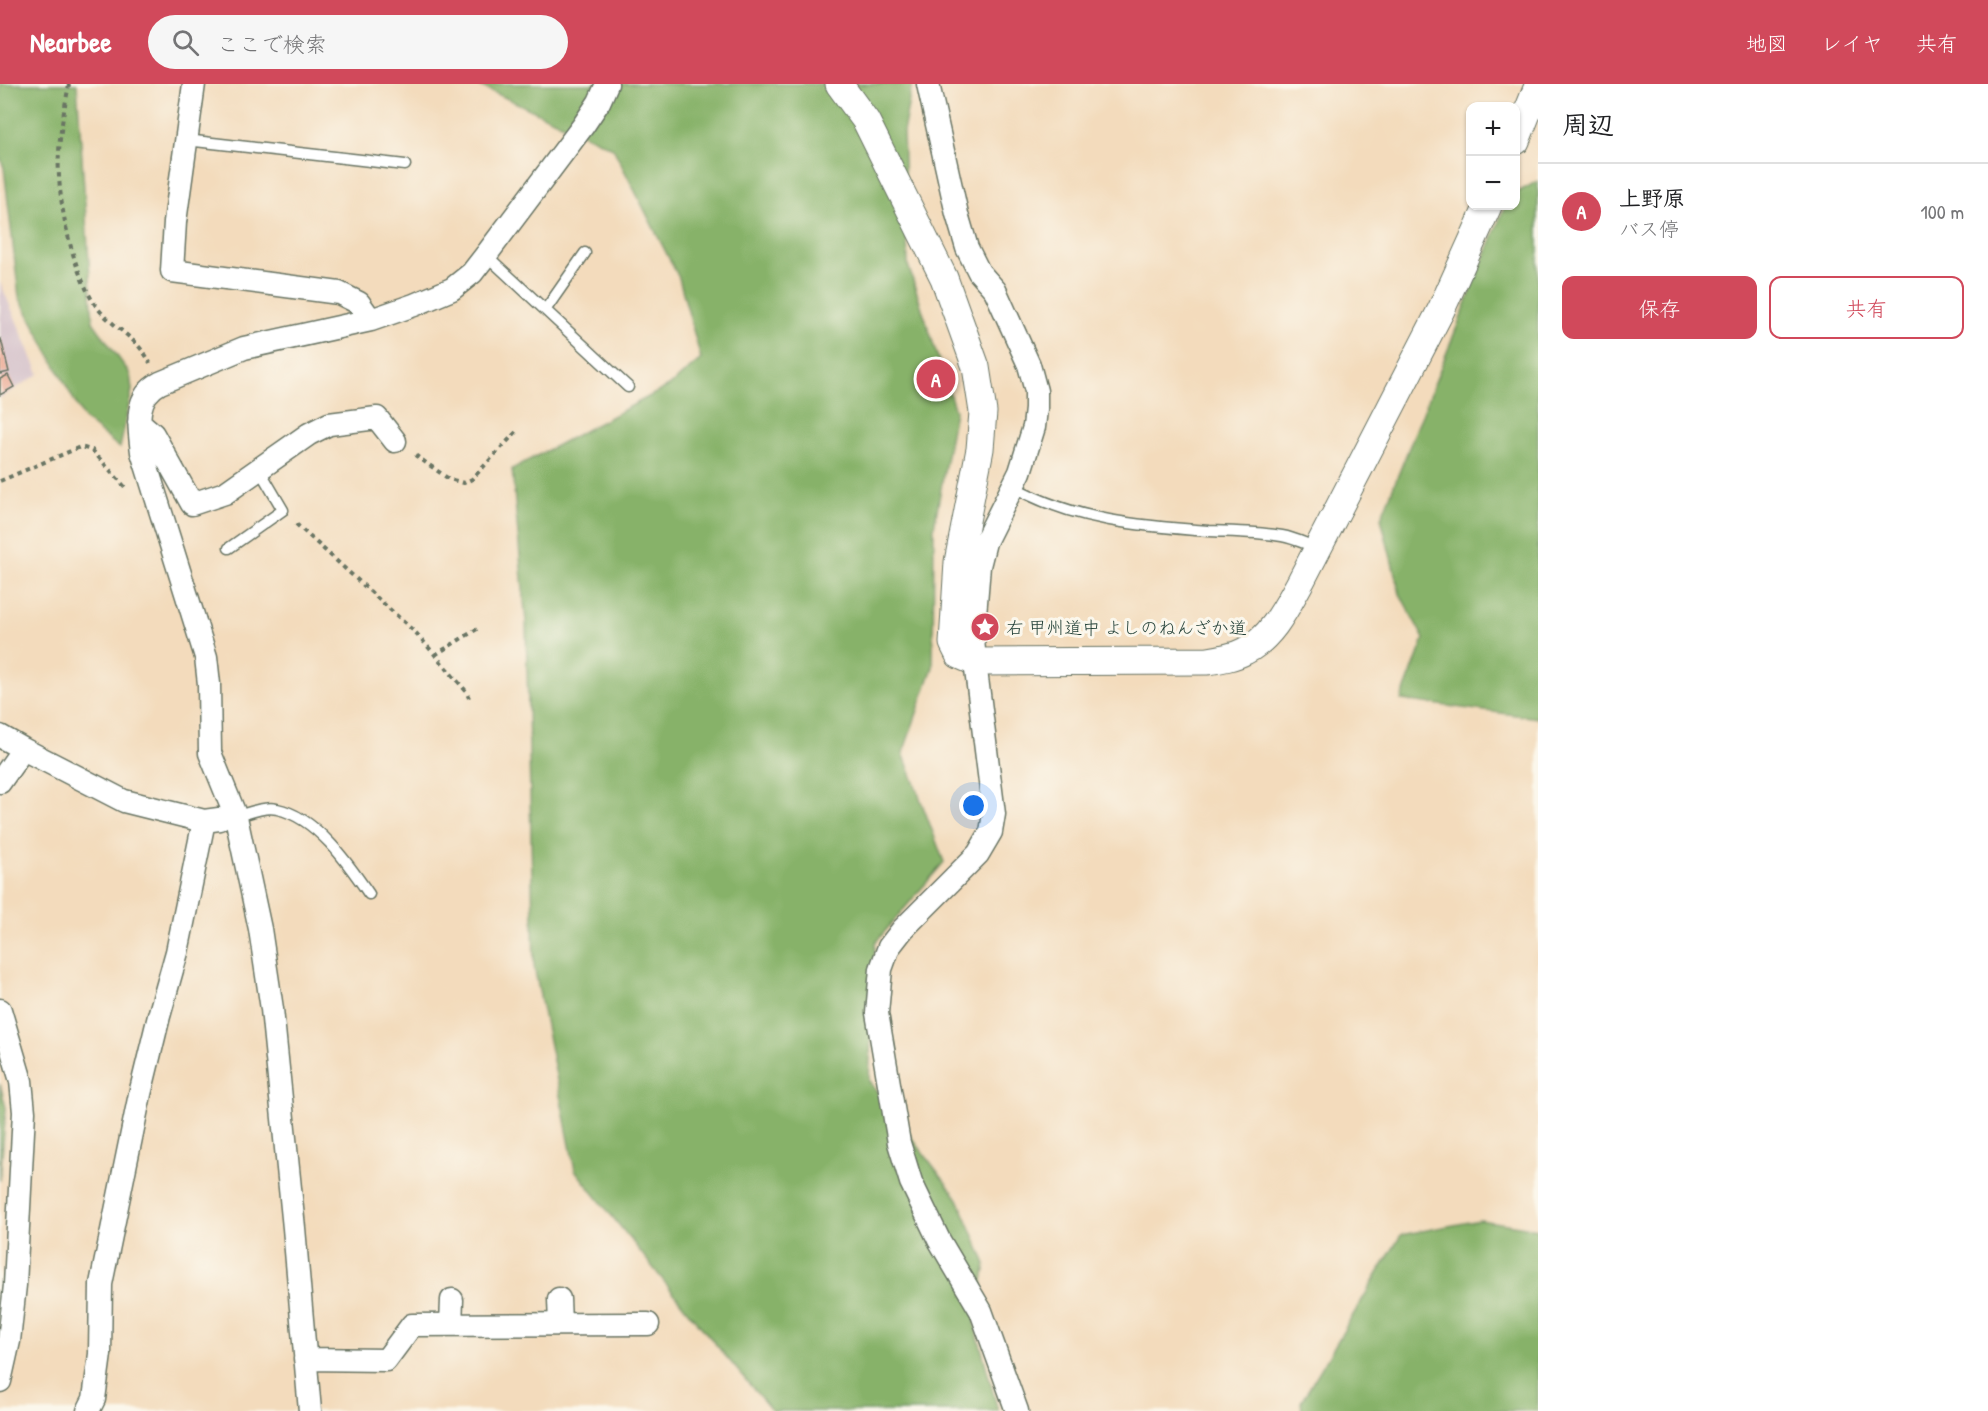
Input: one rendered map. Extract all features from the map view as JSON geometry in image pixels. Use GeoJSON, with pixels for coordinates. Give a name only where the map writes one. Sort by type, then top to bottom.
{"type":"FeatureCollection","features":[{"type":"Feature","properties":{"kind":"street"},"geometry":{"type":"LineString","coordinates":[[194,84],[175,222],[172,271],[339,293],[359,303],[371,320]]}},
{"type":"Feature","properties":{"kind":"street"},"geometry":{"type":"LineString","coordinates":[[310,1411],[272,1009],[260,929],[236,817],[210,753],[209,684],[206,657],[142,452],[139,422],[141,404],[153,387],[167,379],[244,348],[371,320],[452,289],[472,273],[486,255],[583,126],[607,84]]}},
{"type":"Feature","properties":{"kind":"street"},"geometry":{"type":"LineString","coordinates":[[839,84],[866,120],[944,278],[962,323],[976,368],[983,412],[980,449],[958,562],[953,643],[959,655],[975,662],[1208,661],[1246,651],[1258,643],[1269,631],[1301,581],[1441,310],[1486,210]]}},
{"type":"Feature","properties":{"kind":"street"},"geometry":{"type":"LineString","coordinates":[[928,84],[967,248],[979,272],[994,290],[1034,379],[1036,409],[1034,428],[1014,487],[995,520],[981,552],[973,639],[994,814],[991,832],[978,854],[889,947],[881,969],[877,1013],[899,1143],[911,1182],[939,1240],[981,1311],[1017,1411]]}},
{"type":"Feature","properties":{"kind":"street"},"geometry":{"type":"LineString","coordinates":[[1520,129],[1538,86]]}},
{"type":"Feature","properties":{"kind":"street"},"geometry":{"type":"LineString","coordinates":[[139,422],[153,434],[192,504],[225,493],[309,434],[329,424],[377,418],[395,441]]}},
{"type":"Feature","properties":{"kind":"street"},"geometry":{"type":"LineString","coordinates":[[0,735],[124,801],[204,821],[236,817]]}},
{"type":"Feature","properties":{"kind":"street"},"geometry":{"type":"LineString","coordinates":[[0,782],[23,749]]}},
{"type":"Feature","properties":{"kind":"street"},"geometry":{"type":"LineString","coordinates":[[88,1411],[94,1399],[108,1340],[101,1284],[140,1094],[177,952],[204,821]]}},
{"type":"Feature","properties":{"kind":"street"},"geometry":{"type":"LineString","coordinates":[[0,1010],[21,1081],[24,1112],[15,1285],[9,1341],[0,1381]]}},
{"type":"Feature","properties":{"kind":"street"},"geometry":{"type":"LineString","coordinates":[[559,1299],[560,1324]]}},
{"type":"Feature","properties":{"kind":"street"},"geometry":{"type":"LineString","coordinates":[[451,1325],[452,1300]]}},
{"type":"Feature","properties":{"kind":"street"},"geometry":{"type":"LineString","coordinates":[[305,1359],[386,1360],[412,1325],[648,1324]]}},
{"type":"Feature","properties":{"kind":"lane"},"geometry":{"type":"LineString","coordinates":[[186,140],[405,165]]}},
{"type":"Feature","properties":{"kind":"lane"},"geometry":{"type":"LineString","coordinates":[[546,309],[585,254]]}},
{"type":"Feature","properties":{"kind":"lane"},"geometry":{"type":"LineString","coordinates":[[486,255],[628,387]]}},
{"type":"Feature","properties":{"kind":"lane"},"geometry":{"type":"LineString","coordinates":[[229,548],[283,510],[259,469]]}},
{"type":"Feature","properties":{"kind":"lane"},"geometry":{"type":"LineString","coordinates":[[1014,487],[1070,512],[1107,520],[1158,527],[1284,536],[1317,548]]}},
{"type":"Feature","properties":{"kind":"lane"},"geometry":{"type":"LineString","coordinates":[[236,817],[276,808],[309,822],[347,860],[369,894]]}},
{"type":"Feature","properties":{"kind":"path"},"geometry":{"type":"LineString","coordinates":[[69,84],[58,153],[62,200],[77,271],[94,303],[107,319],[146,353]]}},
{"type":"Feature","properties":{"kind":"path"},"geometry":{"type":"LineString","coordinates":[[395,441],[449,479],[464,483],[472,479],[516,432]]}},
{"type":"Feature","properties":{"kind":"path"},"geometry":{"type":"LineString","coordinates":[[0,481],[81,447],[92,450],[128,489]]}},
{"type":"Feature","properties":{"kind":"path"},"geometry":{"type":"LineString","coordinates":[[283,510],[294,523],[417,634],[466,691],[469,698]]}},
{"type":"Feature","properties":{"kind":"path"},"geometry":{"type":"LineString","coordinates":[[435,655],[477,629]]}},
{"type":"Feature","properties":{"kind":"shaded area"},"geometry":{"type":"Polygon","coordinates":[[[0,282],[39,374],[0,398],[0,282]]]}},
{"type":"Feature","properties":{"kind":"green space"},"geometry":{"type":"Polygon","coordinates":[[[0,84],[77,84],[93,322],[130,374],[132,390],[120,448],[84,419],[19,297],[4,168],[0,157],[0,84]]]}},
{"type":"Feature","properties":{"kind":"green space"},"geometry":{"type":"Polygon","coordinates":[[[476,84],[912,84],[903,132],[908,265],[955,411],[934,527],[933,667],[903,753],[944,862],[875,943],[869,1081],[958,1199],[986,1264],[975,1325],[998,1411],[772,1411],[687,1310],[575,1170],[534,966],[526,622],[512,469],[669,386],[701,359],[679,278],[613,148],[476,84]]]}},
{"type":"Feature","properties":{"kind":"green space"},"geometry":{"type":"Polygon","coordinates":[[[1538,181],[1538,718],[1401,700],[1424,639],[1400,594],[1381,518],[1503,210],[1520,210],[1520,191],[1538,181]]]}},
{"type":"Feature","properties":{"kind":"green space"},"geometry":{"type":"Polygon","coordinates":[[[0,1084],[6,1108],[0,1181],[0,1084]]]}},
{"type":"Feature","properties":{"kind":"green space"},"geometry":{"type":"Polygon","coordinates":[[[1480,1220],[1538,1229],[1538,1411],[1302,1411],[1301,1402],[1401,1235],[1480,1220]]]}},
{"type":"Feature","properties":{"kind":"building"},"geometry":{"type":"Polygon","coordinates":[[[0,340],[9,372],[0,374],[0,340]]]}},
{"type":"Feature","properties":{"kind":"building"},"geometry":{"type":"Polygon","coordinates":[[[8,375],[14,387],[0,395],[0,379],[8,375]]]}},
{"type":"Feature","properties":{"kind":"place","name":"上野原"},"geometry":{"type":"Point","coordinates":[936,379]}},
{"type":"Feature","properties":{"kind":"place","name":"右 甲州道中 よしのねんざか道"},"geometry":{"type":"Point","coordinates":[985,627]}}]}
